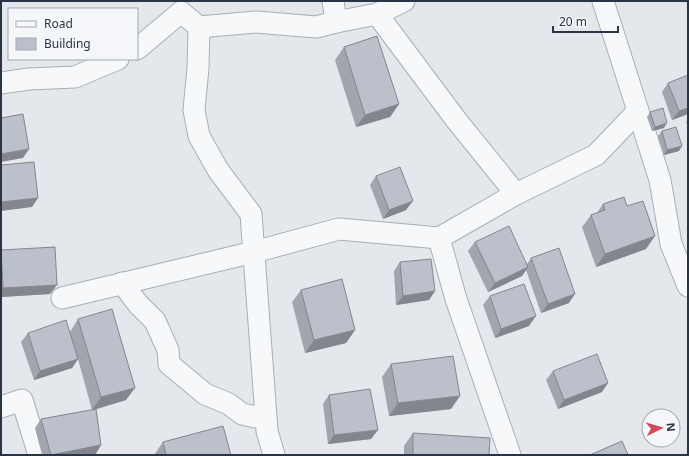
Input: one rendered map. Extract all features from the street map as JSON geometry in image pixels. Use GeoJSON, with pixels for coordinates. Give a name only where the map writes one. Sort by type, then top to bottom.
{"type":"FeatureCollection","features":[{"type":"Feature","properties":{"kind":"street"},"geometry":{"type":"LineString","coordinates":[[333,1],[336,22]]}},
{"type":"Feature","properties":{"kind":"street"},"geometry":{"type":"LineString","coordinates":[[138,47],[181,12],[199,27],[256,22],[316,27],[377,14],[404,1]]}},
{"type":"Feature","properties":{"kind":"street"},"geometry":{"type":"LineString","coordinates":[[602,1],[660,180],[671,244],[688,286]]}},
{"type":"Feature","properties":{"kind":"street"},"geometry":{"type":"LineString","coordinates":[[377,14],[457,121],[516,194]]}},
{"type":"Feature","properties":{"kind":"street"},"geometry":{"type":"LineString","coordinates":[[199,27],[198,68],[194,110],[199,136],[218,170],[251,214],[267,431],[274,455]]}},
{"type":"Feature","properties":{"kind":"street"},"geometry":{"type":"LineString","coordinates":[[1,83],[29,79],[75,77],[116,60]]}},
{"type":"Feature","properties":{"kind":"street"},"geometry":{"type":"LineString","coordinates":[[62,298],[254,252],[339,229],[439,238],[516,194],[596,155],[638,111]]}},
{"type":"Feature","properties":{"kind":"street"},"geometry":{"type":"LineString","coordinates":[[439,238],[456,299],[510,455]]}},
{"type":"Feature","properties":{"kind":"street"},"geometry":{"type":"LineString","coordinates":[[122,283],[138,304],[155,321],[168,350],[169,364],[205,394],[229,404],[242,414],[266,419]]}},
{"type":"Feature","properties":{"kind":"street"},"geometry":{"type":"LineString","coordinates":[[1,407],[22,400],[39,455]]}},
{"type":"Feature","properties":{"kind":"building"},"geometry":{"type":"Polygon","coordinates":[[[377,36],[399,104],[365,115],[344,47],[377,36]]]}},
{"type":"Feature","properties":{"kind":"building"},"geometry":{"type":"Polygon","coordinates":[[[688,75],[688,108],[679,111],[668,83],[688,75]]]}},
{"type":"Feature","properties":{"kind":"building"},"geometry":{"type":"Polygon","coordinates":[[[663,108],[667,123],[655,127],[650,112],[663,108]]]}},
{"type":"Feature","properties":{"kind":"building"},"geometry":{"type":"Polygon","coordinates":[[[23,114],[29,149],[1,154],[1,118],[23,114]]]}},
{"type":"Feature","properties":{"kind":"building"},"geometry":{"type":"Polygon","coordinates":[[[676,127],[682,146],[667,150],[662,131],[676,127]]]}},
{"type":"Feature","properties":{"kind":"building"},"geometry":{"type":"Polygon","coordinates":[[[34,162],[38,198],[1,202],[1,165],[34,162]]]}},
{"type":"Feature","properties":{"kind":"building"},"geometry":{"type":"Polygon","coordinates":[[[400,167],[413,201],[389,210],[376,176],[400,167]]]}},
{"type":"Feature","properties":{"kind":"building"},"geometry":{"type":"Polygon","coordinates":[[[624,197],[627,206],[643,201],[655,236],[605,254],[591,215],[605,210],[603,204],[624,197]]]}},
{"type":"Feature","properties":{"kind":"building"},"geometry":{"type":"Polygon","coordinates":[[[509,226],[528,267],[495,283],[475,242],[509,226]]]}},
{"type":"Feature","properties":{"kind":"building"},"geometry":{"type":"Polygon","coordinates":[[[55,247],[57,285],[3,288],[1,250],[55,247]]]}},
{"type":"Feature","properties":{"kind":"building"},"geometry":{"type":"Polygon","coordinates":[[[559,248],[575,294],[548,304],[531,258],[559,248]]]}},
{"type":"Feature","properties":{"kind":"building"},"geometry":{"type":"Polygon","coordinates":[[[431,259],[435,291],[403,296],[400,262],[431,259]]]}},
{"type":"Feature","properties":{"kind":"building"},"geometry":{"type":"Polygon","coordinates":[[[342,279],[355,330],[314,340],[301,290],[342,279]]]}},
{"type":"Feature","properties":{"kind":"building"},"geometry":{"type":"Polygon","coordinates":[[[524,284],[536,316],[501,329],[490,296],[524,284]]]}},
{"type":"Feature","properties":{"kind":"building"},"geometry":{"type":"Polygon","coordinates":[[[112,309],[135,388],[101,397],[78,319],[112,309]]]}},
{"type":"Feature","properties":{"kind":"building"},"geometry":{"type":"Polygon","coordinates":[[[66,320],[78,359],[40,371],[28,333],[66,320]]]}},
{"type":"Feature","properties":{"kind":"building"},"geometry":{"type":"Polygon","coordinates":[[[597,354],[608,383],[564,400],[553,371],[597,354]]]}},
{"type":"Feature","properties":{"kind":"building"},"geometry":{"type":"Polygon","coordinates":[[[453,356],[460,396],[398,403],[391,364],[453,356]]]}},
{"type":"Feature","properties":{"kind":"building"},"geometry":{"type":"Polygon","coordinates":[[[370,389],[378,430],[334,435],[329,395],[370,389]]]}},
{"type":"Feature","properties":{"kind":"building"},"geometry":{"type":"Polygon","coordinates":[[[96,409],[101,445],[51,455],[41,419],[96,409]]]}},
{"type":"Feature","properties":{"kind":"building"},"geometry":{"type":"Polygon","coordinates":[[[223,426],[231,455],[166,455],[163,442],[223,426]]]}},
{"type":"Feature","properties":{"kind":"building"},"geometry":{"type":"Polygon","coordinates":[[[413,433],[490,438],[489,455],[413,455],[413,433]]]}},
{"type":"Feature","properties":{"kind":"building"},"geometry":{"type":"Polygon","coordinates":[[[622,441],[628,455],[590,455],[622,441]]]}}]}
